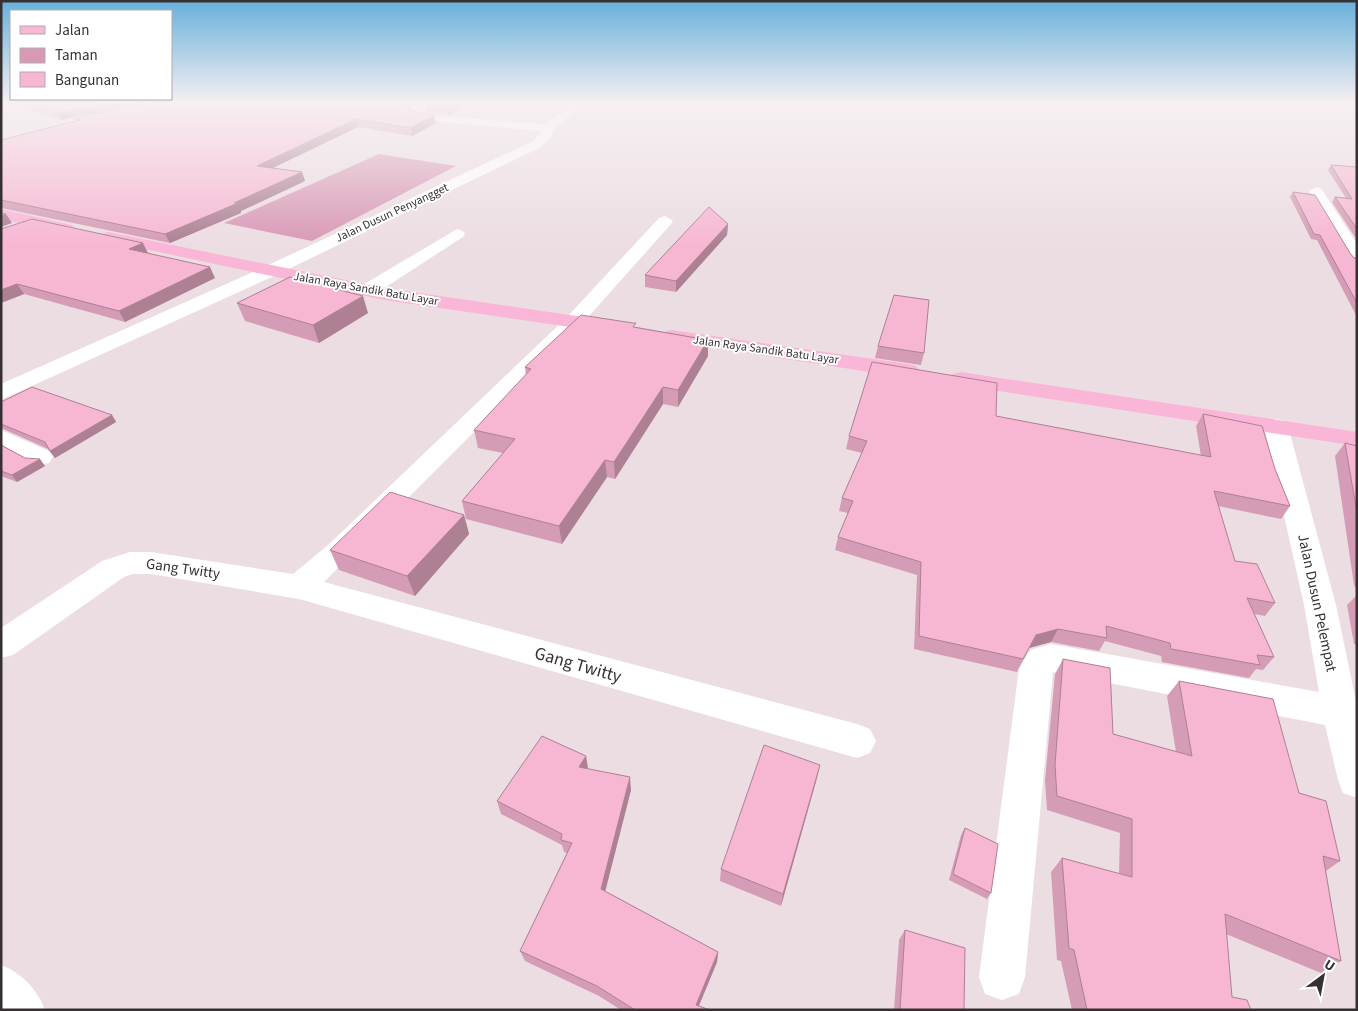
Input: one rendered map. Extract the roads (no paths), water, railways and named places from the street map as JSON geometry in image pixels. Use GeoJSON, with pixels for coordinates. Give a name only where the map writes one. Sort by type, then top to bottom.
{"type":"FeatureCollection","features":[{"type":"Feature","properties":{"kind":"main road","name":"Jalan Raya Sandik Batu Layar"},"geometry":{"type":"LineString","coordinates":[[6,222],[37,222],[268,272],[478,309],[935,375],[1357,439]]}},
{"type":"Feature","properties":{"kind":"street","name":"Jalan Dusun Penyangget"},"geometry":{"type":"LineString","coordinates":[[1,393],[268,272],[524,150]]}},
{"type":"Feature","properties":{"kind":"street"},"geometry":{"type":"LineString","coordinates":[[1316,190],[1357,258]]}},
{"type":"Feature","properties":{"kind":"street"},"geometry":{"type":"LineString","coordinates":[[299,587],[337,553],[574,322],[665,221]]}},
{"type":"Feature","properties":{"kind":"street"},"geometry":{"type":"LineString","coordinates":[[368,290],[457,234]]}},
{"type":"Feature","properties":{"kind":"street","name":"Jalan Dusun Pelempat"},"geometry":{"type":"LineString","coordinates":[[1276,426],[1320,605],[1340,712],[1357,780]]}},
{"type":"Feature","properties":{"kind":"street"},"geometry":{"type":"LineString","coordinates":[[1,437],[40,457]]}},
{"type":"Feature","properties":{"kind":"street","name":"Gang Twitty"},"geometry":{"type":"LineString","coordinates":[[1,645],[99,576],[130,563],[151,563],[299,587],[857,741]]}},
{"type":"Feature","properties":{"kind":"street"},"geometry":{"type":"LineString","coordinates":[[1002,977],[1036,668],[1042,660],[1051,658],[1340,712]]}},
{"type":"Feature","properties":{"kind":"street"},"geometry":{"type":"LineString","coordinates":[[1,989],[21,1010]]}}]}
